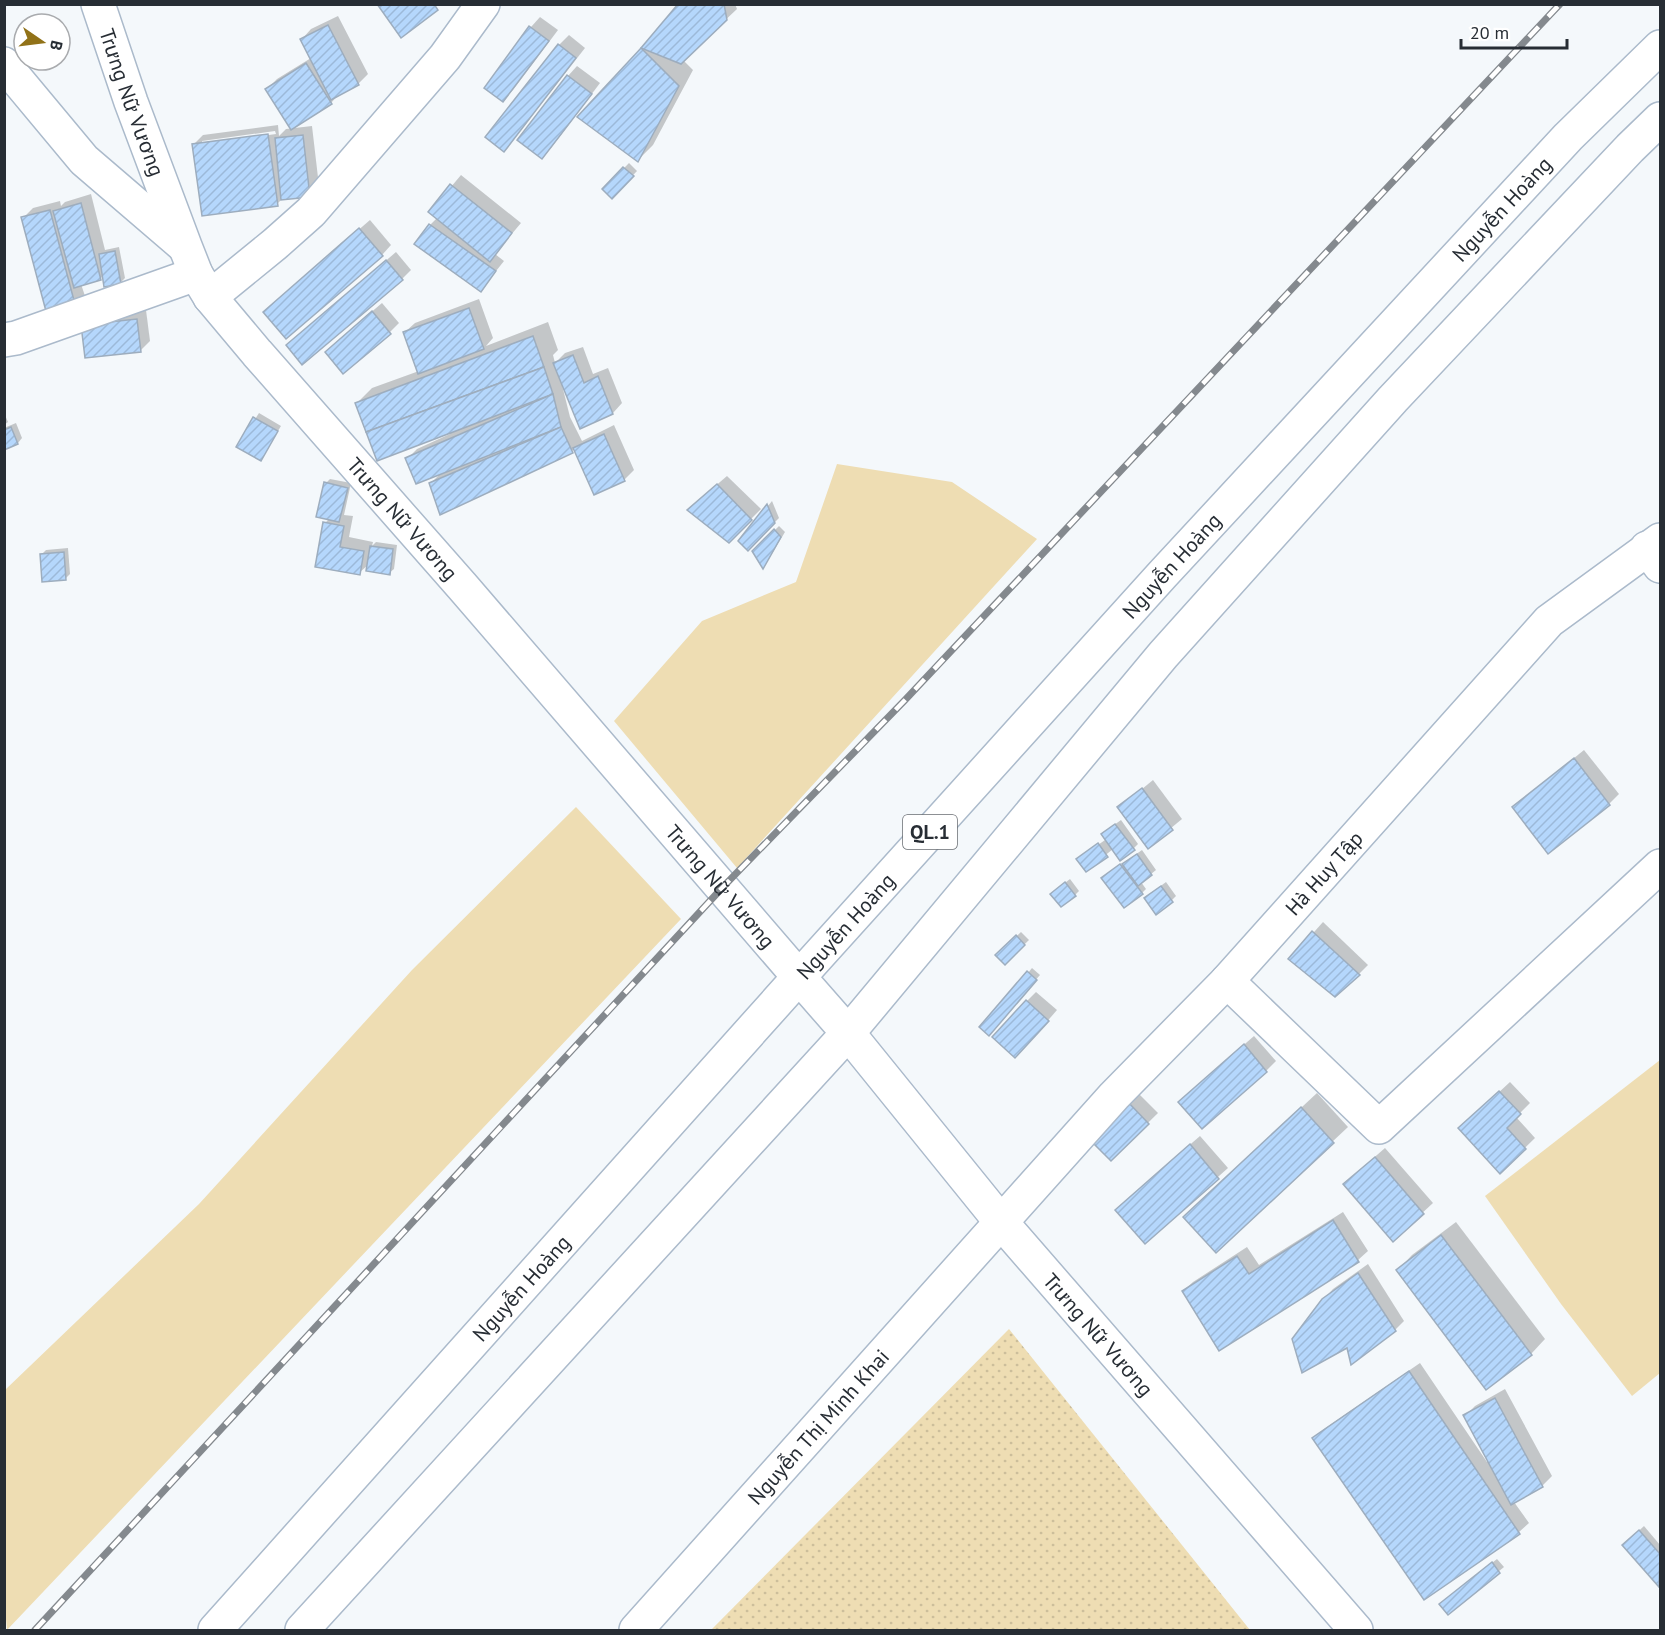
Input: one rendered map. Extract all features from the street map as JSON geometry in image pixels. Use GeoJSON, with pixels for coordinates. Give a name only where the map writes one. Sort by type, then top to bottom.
{"type":"FeatureCollection","features":[{"type":"Feature","properties":{"kind":"main road","name":"Trưng Nữ Vương"},"geometry":{"type":"LineString","coordinates":[[98,4],[131,102],[197,272],[257,353],[462,586],[848,1033],[1001,1222],[1356,1630]]}},
{"type":"Feature","properties":{"kind":"main road"},"geometry":{"type":"LineString","coordinates":[[4,340],[16,338],[275,244],[311,212],[445,57],[483,4]]}},
{"type":"Feature","properties":{"kind":"main road","name":"Nguyễn Hoàng"},"geometry":{"type":"LineString","coordinates":[[214,1630],[1178,557],[1568,137],[1660,47]]}},
{"type":"Feature","properties":{"kind":"main road"},"geometry":{"type":"LineString","coordinates":[[4,64],[84,160],[197,272]]}},
{"type":"Feature","properties":{"kind":"main road"},"geometry":{"type":"LineString","coordinates":[[302,1630],[848,1033],[1163,655],[1392,399],[1660,118]]}},
{"type":"Feature","properties":{"kind":"main road","name":"Hà Huy Tập"},"geometry":{"type":"LineString","coordinates":[[1001,1222],[1114,1096],[1227,981],[1549,621],[1656,552]]}},
{"type":"Feature","properties":{"kind":"main road"},"geometry":{"type":"LineString","coordinates":[[1227,981],[1379,1127],[1660,866]]}},
{"type":"Feature","properties":{"kind":"main road","name":"Nguyễn Thị Minh Khai"},"geometry":{"type":"LineString","coordinates":[[636,1630],[1001,1222]]}},
{"type":"Feature","properties":{"kind":"shaded area"},"geometry":{"type":"Polygon","coordinates":[[[837,464],[952,482],[1037,539],[737,868],[614,721],[702,621],[796,582],[837,464]]]}},
{"type":"Feature","properties":{"kind":"shaded area"},"geometry":{"type":"Polygon","coordinates":[[[576,807],[681,919],[7,1630],[4,1597],[5,1390],[199,1204],[412,970],[576,807]]]}},
{"type":"Feature","properties":{"kind":"shaded area"},"geometry":{"type":"Polygon","coordinates":[[[1660,1060],[1660,1373],[1632,1396],[1561,1304],[1485,1196],[1660,1060]]]}},
{"type":"Feature","properties":{"kind":"shaded area"},"geometry":{"type":"Polygon","coordinates":[[[1009,1329],[1250,1630],[711,1630],[1009,1329]]]}},
{"type":"Feature","properties":{"kind":"building"},"geometry":{"type":"Polygon","coordinates":[[[377,4],[434,4],[438,10],[401,38],[377,4]]]}},
{"type":"Feature","properties":{"kind":"building"},"geometry":{"type":"Polygon","coordinates":[[[678,4],[724,4],[727,20],[681,64],[641,48],[678,4]]]}},
{"type":"Feature","properties":{"kind":"building"},"geometry":{"type":"Polygon","coordinates":[[[328,25],[359,85],[331,100],[300,39],[328,25]]]}},
{"type":"Feature","properties":{"kind":"building"},"geometry":{"type":"Polygon","coordinates":[[[529,26],[549,41],[503,102],[484,88],[529,26]]]}},
{"type":"Feature","properties":{"kind":"building"},"geometry":{"type":"Polygon","coordinates":[[[558,44],[576,58],[504,152],[485,137],[558,44]]]}},
{"type":"Feature","properties":{"kind":"building"},"geometry":{"type":"Polygon","coordinates":[[[641,48],[679,86],[638,162],[577,117],[641,48]]]}},
{"type":"Feature","properties":{"kind":"building"},"geometry":{"type":"Polygon","coordinates":[[[306,63],[332,104],[291,130],[265,89],[306,63]]]}},
{"type":"Feature","properties":{"kind":"building"},"geometry":{"type":"Polygon","coordinates":[[[567,75],[592,94],[542,159],[517,140],[567,75]]]}},
{"type":"Feature","properties":{"kind":"building"},"geometry":{"type":"Polygon","coordinates":[[[268,134],[278,206],[202,216],[192,144],[268,134]]]}},
{"type":"Feature","properties":{"kind":"building"},"geometry":{"type":"Polygon","coordinates":[[[303,135],[310,197],[281,200],[275,138],[303,135]]]}},
{"type":"Feature","properties":{"kind":"building"},"geometry":{"type":"Polygon","coordinates":[[[623,167],[634,176],[612,199],[602,189],[623,167]]]}},
{"type":"Feature","properties":{"kind":"building"},"geometry":{"type":"Polygon","coordinates":[[[450,184],[512,233],[490,262],[428,212],[450,184]]]}},
{"type":"Feature","properties":{"kind":"building"},"geometry":{"type":"Polygon","coordinates":[[[81,203],[101,280],[74,288],[53,211],[81,203]]]}},
{"type":"Feature","properties":{"kind":"building"},"geometry":{"type":"Polygon","coordinates":[[[50,210],[76,308],[47,315],[21,217],[50,210]]]}},
{"type":"Feature","properties":{"kind":"building"},"geometry":{"type":"Polygon","coordinates":[[[429,224],[496,271],[481,292],[414,244],[429,224]]]}},
{"type":"Feature","properties":{"kind":"building"},"geometry":{"type":"Polygon","coordinates":[[[359,228],[383,256],[286,339],[263,312],[359,228]]]}},
{"type":"Feature","properties":{"kind":"building"},"geometry":{"type":"Polygon","coordinates":[[[115,251],[121,284],[104,287],[99,254],[115,251]]]}},
{"type":"Feature","properties":{"kind":"building"},"geometry":{"type":"Polygon","coordinates":[[[386,260],[403,280],[302,365],[286,345],[386,260]]]}},
{"type":"Feature","properties":{"kind":"building"},"geometry":{"type":"Polygon","coordinates":[[[469,308],[484,349],[418,374],[403,332],[469,308]]]}},
{"type":"Feature","properties":{"kind":"building"},"geometry":{"type":"Polygon","coordinates":[[[372,311],[391,334],[343,374],[325,352],[372,311]]]}},
{"type":"Feature","properties":{"kind":"building"},"geometry":{"type":"Polygon","coordinates":[[[137,319],[141,352],[85,358],[81,325],[137,319]]]}},
{"type":"Feature","properties":{"kind":"building"},"geometry":{"type":"Polygon","coordinates":[[[533,336],[544,367],[366,432],[355,403],[533,336]]]}},
{"type":"Feature","properties":{"kind":"building"},"geometry":{"type":"Polygon","coordinates":[[[573,355],[584,383],[598,376],[613,414],[580,429],[553,363],[573,355]]]}},
{"type":"Feature","properties":{"kind":"building"},"geometry":{"type":"Polygon","coordinates":[[[544,367],[553,394],[377,461],[366,432],[544,367]]]}},
{"type":"Feature","properties":{"kind":"building"},"geometry":{"type":"Polygon","coordinates":[[[553,394],[561,427],[416,484],[405,458],[553,394]]]}},
{"type":"Feature","properties":{"kind":"building"},"geometry":{"type":"Polygon","coordinates":[[[253,417],[278,431],[261,461],[236,447],[253,417]]]}},
{"type":"Feature","properties":{"kind":"building"},"geometry":{"type":"Polygon","coordinates":[[[11,427],[18,444],[4,450],[4,430],[11,427]]]}},
{"type":"Feature","properties":{"kind":"building"},"geometry":{"type":"Polygon","coordinates":[[[561,427],[573,453],[440,515],[429,483],[561,427]]]}},
{"type":"Feature","properties":{"kind":"building"},"geometry":{"type":"Polygon","coordinates":[[[604,434],[625,481],[594,495],[573,448],[604,434]]]}},
{"type":"Feature","properties":{"kind":"building"},"geometry":{"type":"Polygon","coordinates":[[[324,482],[348,488],[339,522],[316,517],[324,482]]]}},
{"type":"Feature","properties":{"kind":"building"},"geometry":{"type":"Polygon","coordinates":[[[717,484],[752,520],[729,543],[687,510],[717,484]]]}},
{"type":"Feature","properties":{"kind":"building"},"geometry":{"type":"Polygon","coordinates":[[[767,504],[775,523],[748,551],[738,541],[767,504]]]}},
{"type":"Feature","properties":{"kind":"building"},"geometry":{"type":"Polygon","coordinates":[[[323,522],[344,526],[340,547],[364,551],[360,575],[315,567],[323,522]]]}},
{"type":"Feature","properties":{"kind":"building"},"geometry":{"type":"Polygon","coordinates":[[[774,529],[781,537],[763,569],[752,551],[774,529]]]}},
{"type":"Feature","properties":{"kind":"building"},"geometry":{"type":"Polygon","coordinates":[[[370,546],[393,549],[390,575],[366,571],[370,546]]]}},
{"type":"Feature","properties":{"kind":"building"},"geometry":{"type":"Polygon","coordinates":[[[64,552],[66,580],[42,582],[40,554],[64,552]]]}},
{"type":"Feature","properties":{"kind":"building"},"geometry":{"type":"Polygon","coordinates":[[[1574,758],[1610,805],[1548,854],[1512,807],[1574,758]]]}},
{"type":"Feature","properties":{"kind":"building"},"geometry":{"type":"Polygon","coordinates":[[[1142,788],[1173,830],[1148,849],[1117,807],[1142,788]]]}},
{"type":"Feature","properties":{"kind":"building"},"geometry":{"type":"Polygon","coordinates":[[[1115,824],[1135,850],[1120,861],[1101,834],[1115,824]]]}},
{"type":"Feature","properties":{"kind":"building"},"geometry":{"type":"Polygon","coordinates":[[[1098,843],[1108,857],[1086,872],[1076,859],[1098,843]]]}},
{"type":"Feature","properties":{"kind":"building"},"geometry":{"type":"Polygon","coordinates":[[[1137,854],[1152,875],[1138,886],[1122,864],[1137,854]]]}},
{"type":"Feature","properties":{"kind":"building"},"geometry":{"type":"Polygon","coordinates":[[[1120,864],[1143,894],[1124,908],[1101,878],[1120,864]]]}},
{"type":"Feature","properties":{"kind":"building"},"geometry":{"type":"Polygon","coordinates":[[[1065,882],[1076,896],[1061,907],[1050,894],[1065,882]]]}},
{"type":"Feature","properties":{"kind":"building"},"geometry":{"type":"Polygon","coordinates":[[[1161,886],[1173,902],[1156,915],[1144,898],[1161,886]]]}},
{"type":"Feature","properties":{"kind":"building"},"geometry":{"type":"Polygon","coordinates":[[[1312,931],[1360,975],[1335,997],[1288,959],[1312,931]]]}},
{"type":"Feature","properties":{"kind":"building"},"geometry":{"type":"Polygon","coordinates":[[[1016,935],[1025,945],[1005,965],[995,955],[1016,935]]]}},
{"type":"Feature","properties":{"kind":"building"},"geometry":{"type":"Polygon","coordinates":[[[1027,971],[1037,980],[989,1036],[979,1027],[1027,971]]]}},
{"type":"Feature","properties":{"kind":"building"},"geometry":{"type":"Polygon","coordinates":[[[1026,1000],[1049,1021],[1015,1058],[992,1037],[1026,1000]]]}},
{"type":"Feature","properties":{"kind":"building"},"geometry":{"type":"Polygon","coordinates":[[[1244,1044],[1267,1072],[1202,1129],[1178,1102],[1244,1044]]]}},
{"type":"Feature","properties":{"kind":"building"},"geometry":{"type":"Polygon","coordinates":[[[1499,1091],[1521,1114],[1507,1128],[1526,1149],[1500,1174],[1458,1128],[1499,1091]]]}},
{"type":"Feature","properties":{"kind":"building"},"geometry":{"type":"Polygon","coordinates":[[[1126,1100],[1149,1124],[1111,1161],[1087,1137],[1126,1100]]]}},
{"type":"Feature","properties":{"kind":"building"},"geometry":{"type":"Polygon","coordinates":[[[1301,1107],[1334,1143],[1216,1253],[1183,1217],[1301,1107]]]}},
{"type":"Feature","properties":{"kind":"building"},"geometry":{"type":"Polygon","coordinates":[[[1190,1144],[1219,1179],[1145,1244],[1115,1210],[1190,1144]]]}},
{"type":"Feature","properties":{"kind":"building"},"geometry":{"type":"Polygon","coordinates":[[[1375,1157],[1424,1214],[1393,1242],[1343,1184],[1375,1157]]]}},
{"type":"Feature","properties":{"kind":"building"},"geometry":{"type":"Polygon","coordinates":[[[1333,1220],[1359,1262],[1219,1351],[1182,1291],[1237,1256],[1249,1274],[1333,1220]]]}},
{"type":"Feature","properties":{"kind":"building"},"geometry":{"type":"Polygon","coordinates":[[[1441,1235],[1532,1355],[1486,1390],[1396,1270],[1441,1235]]]}},
{"type":"Feature","properties":{"kind":"building"},"geometry":{"type":"Polygon","coordinates":[[[1358,1273],[1396,1331],[1351,1365],[1347,1348],[1302,1373],[1292,1339],[1322,1299],[1358,1273]]]}},
{"type":"Feature","properties":{"kind":"building"},"geometry":{"type":"Polygon","coordinates":[[[1409,1371],[1520,1534],[1424,1600],[1312,1438],[1409,1371]]]}},
{"type":"Feature","properties":{"kind":"building"},"geometry":{"type":"Polygon","coordinates":[[[1495,1398],[1543,1487],[1511,1505],[1463,1415],[1495,1398]]]}},
{"type":"Feature","properties":{"kind":"building"},"geometry":{"type":"Polygon","coordinates":[[[1639,1530],[1660,1554],[1659,1587],[1622,1545],[1639,1530]]]}},
{"type":"Feature","properties":{"kind":"building"},"geometry":{"type":"Polygon","coordinates":[[[1492,1562],[1500,1573],[1448,1615],[1439,1604],[1492,1562]]]}},
{"type":"Feature","properties":{"kind":"railway"},"geometry":{"type":"LineString","coordinates":[[35,1630],[722,888],[905,700],[1560,4]]}}]}
